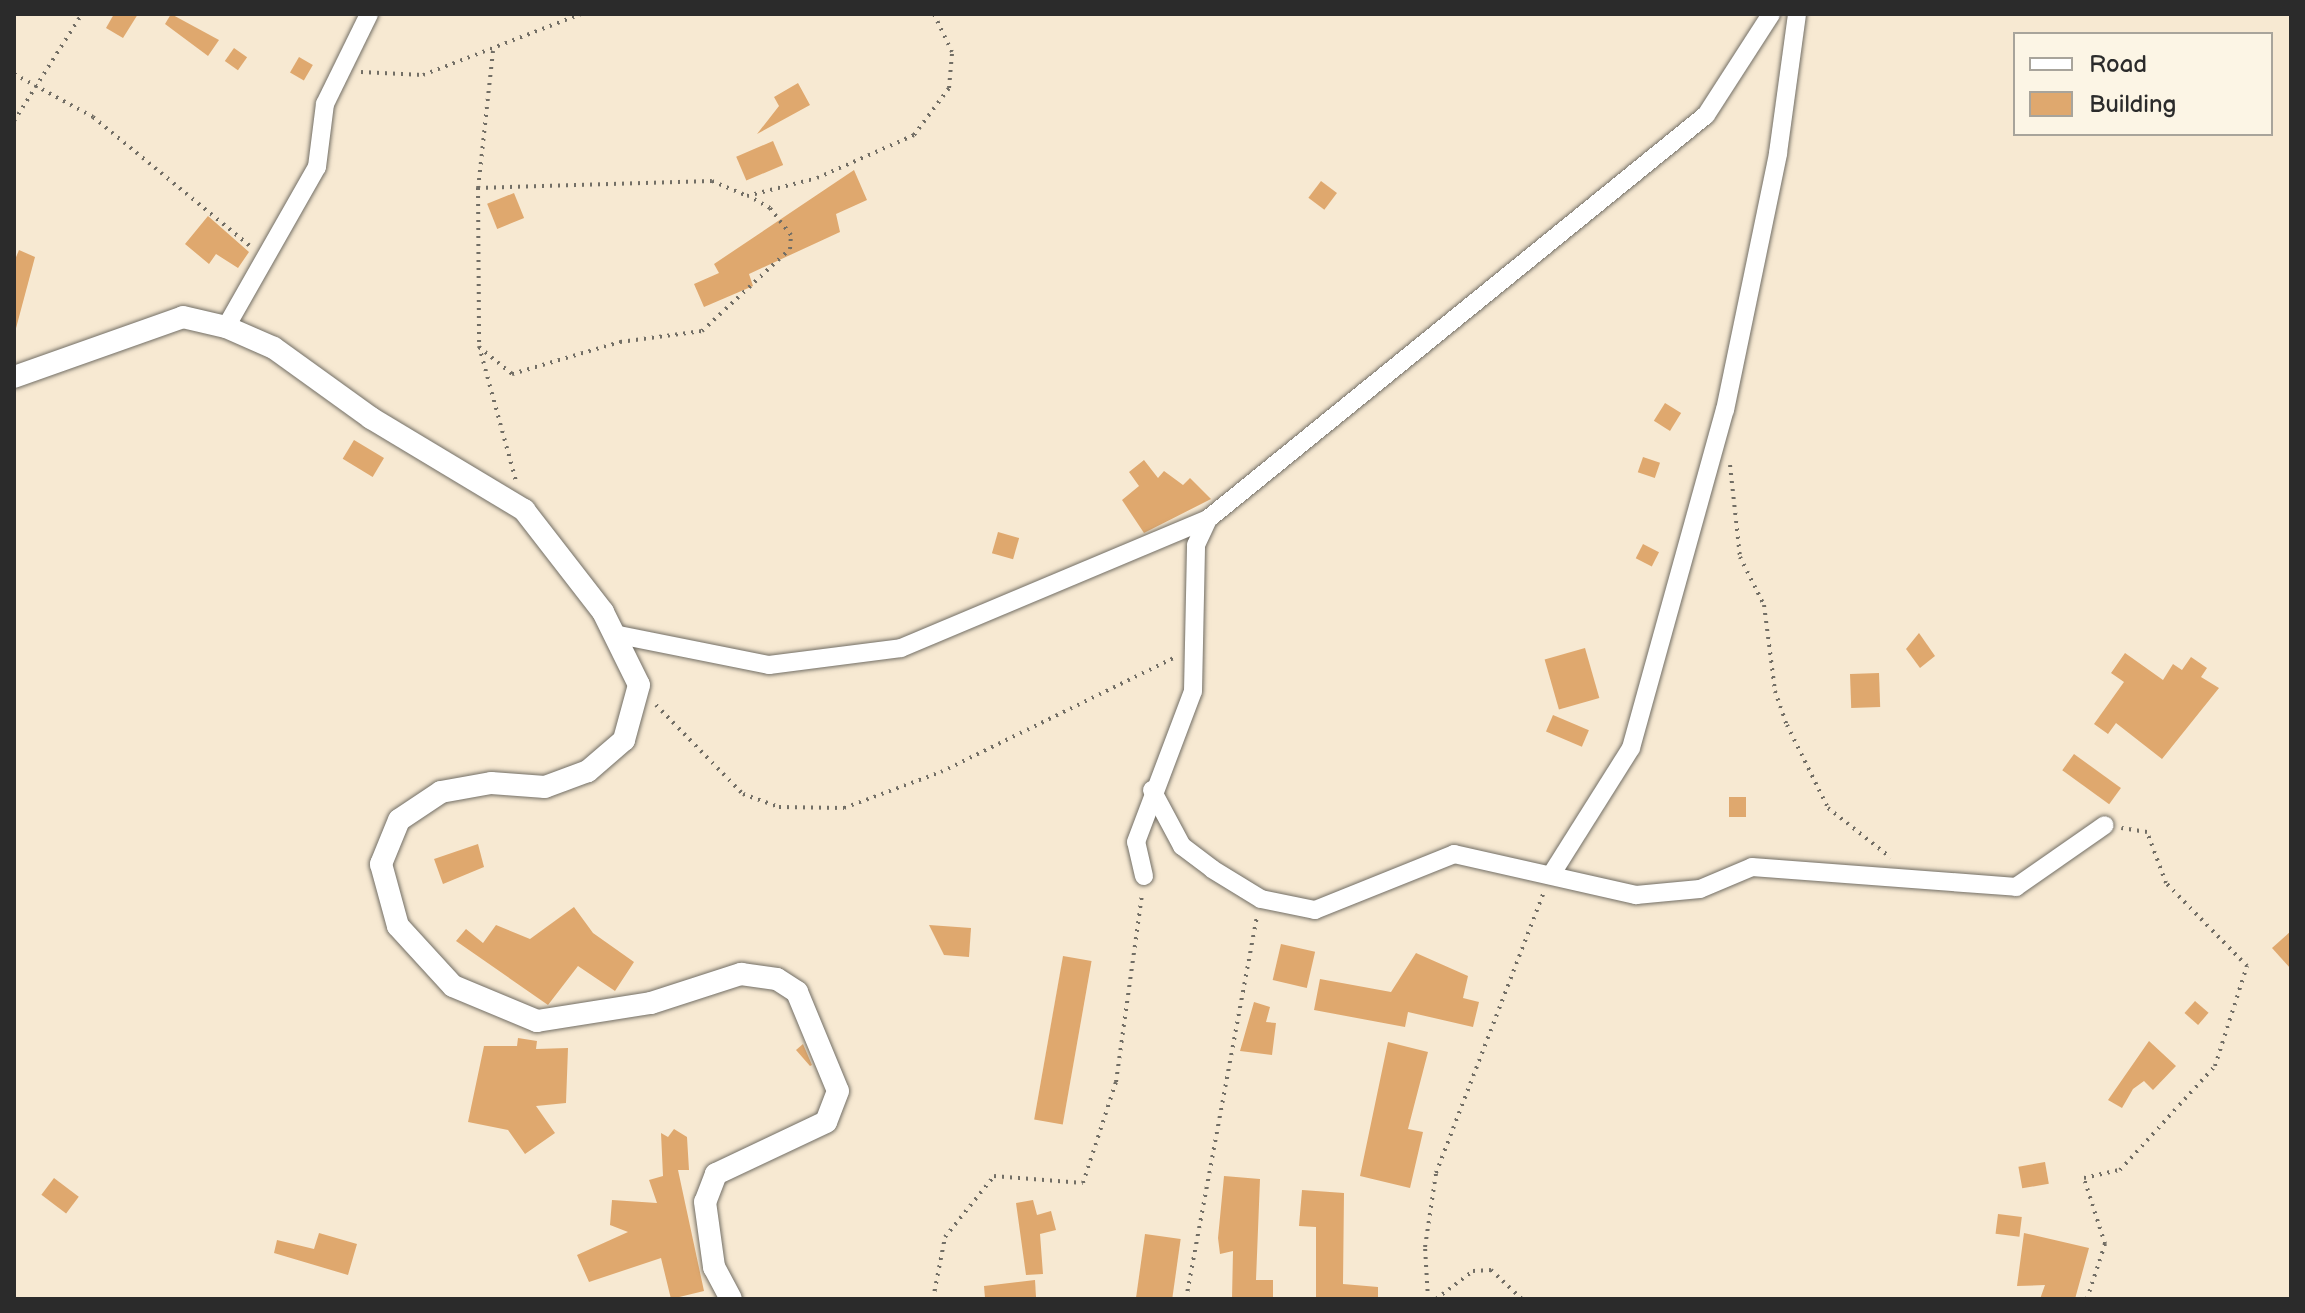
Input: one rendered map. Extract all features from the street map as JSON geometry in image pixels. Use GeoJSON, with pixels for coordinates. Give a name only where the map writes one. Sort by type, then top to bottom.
{"type":"FeatureCollection","features":[{"type":"Feature","properties":{"kind":"street"},"geometry":{"type":"LineString","coordinates":[[226,327],[263,255],[317,167],[325,104],[369,14]]}},
{"type":"Feature","properties":{"kind":"street"},"geometry":{"type":"LineString","coordinates":[[614,634],[769,665],[901,648],[1208,519],[1706,115],[1771,14]]}},
{"type":"Feature","properties":{"kind":"street"},"geometry":{"type":"LineString","coordinates":[[1551,875],[1583,814],[1631,748],[1725,410],[1778,153],[1797,14]]}},
{"type":"Feature","properties":{"kind":"street"},"geometry":{"type":"LineString","coordinates":[[14,377],[183,317],[226,327],[274,348],[371,418],[524,510],[614,634],[639,685],[624,740],[588,771],[545,787],[491,783],[441,792],[399,820],[381,864],[398,926],[453,986],[537,1021],[651,1003],[741,974],[777,979],[797,992],[838,1091],[826,1122],[716,1174],[705,1202],[714,1267],[731,1299]]}},
{"type":"Feature","properties":{"kind":"street"},"geometry":{"type":"LineString","coordinates":[[1144,876],[1136,842],[1152,790],[1193,691],[1196,545],[1208,519]]}},
{"type":"Feature","properties":{"kind":"street"},"geometry":{"type":"LineString","coordinates":[[1152,790],[1182,846],[1261,899],[1315,910],[1454,854],[1636,895],[1700,889],[1752,867],[1931,883],[2016,887],[2105,825]]}},
{"type":"Feature","properties":{"kind":"path"},"geometry":{"type":"LineString","coordinates":[[14,121],[82,14]]}},
{"type":"Feature","properties":{"kind":"path"},"geometry":{"type":"LineString","coordinates":[[339,74],[423,75],[493,51],[581,14]]}},
{"type":"Feature","properties":{"kind":"path"},"geometry":{"type":"LineString","coordinates":[[747,196],[817,178],[914,135],[949,88],[952,52],[934,14]]}},
{"type":"Feature","properties":{"kind":"path"},"geometry":{"type":"LineString","coordinates":[[493,51],[478,188],[479,346],[524,510]]}},
{"type":"Feature","properties":{"kind":"path"},"geometry":{"type":"LineString","coordinates":[[14,74],[93,117],[263,255]]}},
{"type":"Feature","properties":{"kind":"path"},"geometry":{"type":"LineString","coordinates":[[478,188],[712,181],[770,208],[791,235],[790,249],[702,331],[620,342],[512,374],[479,346]]}},
{"type":"Feature","properties":{"kind":"path"},"geometry":{"type":"LineString","coordinates":[[1729,454],[1740,557],[1764,605],[1775,691],[1787,725],[1828,808],[1868,845],[1931,883]]}},
{"type":"Feature","properties":{"kind":"path"},"geometry":{"type":"LineString","coordinates":[[639,685],[743,794],[779,807],[844,808],[941,772],[1195,648]]}},
{"type":"Feature","properties":{"kind":"path"},"geometry":{"type":"LineString","coordinates":[[2087,1299],[2105,1244],[2084,1178],[2120,1170],[2215,1066],[2247,966],[2166,883],[2147,832],[2105,825]]}},
{"type":"Feature","properties":{"kind":"path"},"geometry":{"type":"LineString","coordinates":[[1428,1299],[1425,1247],[1436,1173],[1551,875]]}},
{"type":"Feature","properties":{"kind":"path"},"geometry":{"type":"LineString","coordinates":[[933,1299],[945,1237],[994,1176],[1083,1183],[1116,1082],[1144,876]]}},
{"type":"Feature","properties":{"kind":"path"},"geometry":{"type":"LineString","coordinates":[[1186,1299],[1261,899]]}},
{"type":"Feature","properties":{"kind":"path"},"geometry":{"type":"LineString","coordinates":[[1436,1299],[1473,1271],[1491,1270],[1522,1299]]}},
{"type":"Feature","properties":{"kind":"building"},"geometry":{"type":"Polygon","coordinates":[[[114,14],[138,14],[123,38],[106,28],[114,14]]]}},
{"type":"Feature","properties":{"kind":"building"},"geometry":{"type":"Polygon","coordinates":[[[171,14],[219,40],[208,56],[165,24],[171,14]]]}},
{"type":"Feature","properties":{"kind":"building"},"geometry":{"type":"Polygon","coordinates":[[[234,48],[247,57],[238,70],[225,61],[234,48]]]}},
{"type":"Feature","properties":{"kind":"building"},"geometry":{"type":"Polygon","coordinates":[[[299,57],[313,65],[304,81],[290,73],[299,57]]]}},
{"type":"Feature","properties":{"kind":"building"},"geometry":{"type":"Polygon","coordinates":[[[798,83],[810,105],[757,134],[779,106],[774,97],[798,83]]]}},
{"type":"Feature","properties":{"kind":"building"},"geometry":{"type":"Polygon","coordinates":[[[773,141],[783,165],[746,181],[736,157],[773,141]]]}},
{"type":"Feature","properties":{"kind":"building"},"geometry":{"type":"Polygon","coordinates":[[[854,170],[867,200],[836,214],[840,232],[749,274],[753,286],[704,307],[694,284],[719,273],[714,264],[854,170]]]}},
{"type":"Feature","properties":{"kind":"building"},"geometry":{"type":"Polygon","coordinates":[[[1321,181],[1337,193],[1324,210],[1308,198],[1321,181]]]}},
{"type":"Feature","properties":{"kind":"building"},"geometry":{"type":"Polygon","coordinates":[[[514,193],[524,218],[497,229],[487,204],[514,193]]]}},
{"type":"Feature","properties":{"kind":"building"},"geometry":{"type":"Polygon","coordinates":[[[208,216],[249,252],[238,268],[216,254],[209,264],[185,244],[208,216]]]}},
{"type":"Feature","properties":{"kind":"building"},"geometry":{"type":"Polygon","coordinates":[[[19,250],[35,257],[15,332],[14,262],[19,250]]]}},
{"type":"Feature","properties":{"kind":"building"},"geometry":{"type":"Polygon","coordinates":[[[1665,403],[1681,413],[1670,431],[1654,421],[1665,403]]]}},
{"type":"Feature","properties":{"kind":"building"},"geometry":{"type":"Polygon","coordinates":[[[354,440],[384,458],[373,477],[343,459],[354,440]]]}},
{"type":"Feature","properties":{"kind":"building"},"geometry":{"type":"Polygon","coordinates":[[[1643,457],[1660,463],[1655,478],[1638,472],[1643,457]]]}},
{"type":"Feature","properties":{"kind":"building"},"geometry":{"type":"Polygon","coordinates":[[[1144,460],[1158,478],[1164,471],[1183,485],[1190,478],[1211,499],[1144,533],[1122,500],[1139,486],[1129,472],[1144,460]]]}},
{"type":"Feature","properties":{"kind":"building"},"geometry":{"type":"Polygon","coordinates":[[[998,532],[1019,538],[1013,559],[992,553],[998,532]]]}},
{"type":"Feature","properties":{"kind":"building"},"geometry":{"type":"Polygon","coordinates":[[[1643,544],[1659,552],[1652,566],[1636,558],[1643,544]]]}},
{"type":"Feature","properties":{"kind":"building"},"geometry":{"type":"Polygon","coordinates":[[[1919,633],[1935,656],[1920,668],[1906,649],[1919,633]]]}},
{"type":"Feature","properties":{"kind":"building"},"geometry":{"type":"Polygon","coordinates":[[[1585,648],[1599,698],[1559,710],[1545,660],[1585,648]]]}},
{"type":"Feature","properties":{"kind":"building"},"geometry":{"type":"Polygon","coordinates":[[[2125,653],[2163,680],[2173,664],[2182,670],[2191,657],[2207,668],[2201,677],[2219,688],[2162,759],[2116,723],[2108,734],[2094,724],[2124,682],[2111,673],[2125,653]]]}},
{"type":"Feature","properties":{"kind":"building"},"geometry":{"type":"Polygon","coordinates":[[[1879,673],[1880,707],[1851,708],[1850,674],[1879,673]]]}},
{"type":"Feature","properties":{"kind":"building"},"geometry":{"type":"Polygon","coordinates":[[[1553,715],[1589,730],[1582,747],[1546,732],[1553,715]]]}},
{"type":"Feature","properties":{"kind":"building"},"geometry":{"type":"Polygon","coordinates":[[[2074,754],[2121,788],[2109,804],[2062,770],[2074,754]]]}},
{"type":"Feature","properties":{"kind":"building"},"geometry":{"type":"Polygon","coordinates":[[[1729,797],[1746,797],[1746,817],[1729,817],[1729,797]]]}},
{"type":"Feature","properties":{"kind":"building"},"geometry":{"type":"Polygon","coordinates":[[[478,844],[484,867],[443,884],[434,859],[478,844]]]}},
{"type":"Feature","properties":{"kind":"building"},"geometry":{"type":"Polygon","coordinates":[[[574,907],[593,933],[634,962],[615,991],[578,966],[548,1005],[456,941],[466,929],[483,943],[496,925],[530,939],[574,907]]]}},
{"type":"Feature","properties":{"kind":"building"},"geometry":{"type":"Polygon","coordinates":[[[929,925],[971,928],[969,957],[944,955],[929,925]]]}},
{"type":"Feature","properties":{"kind":"building"},"geometry":{"type":"Polygon","coordinates":[[[2291,931],[2291,969],[2272,948],[2291,931]]]}},
{"type":"Feature","properties":{"kind":"building"},"geometry":{"type":"Polygon","coordinates":[[[1281,944],[1315,952],[1307,988],[1273,980],[1281,944]]]}},
{"type":"Feature","properties":{"kind":"building"},"geometry":{"type":"Polygon","coordinates":[[[1416,953],[1468,976],[1463,998],[1479,1002],[1473,1027],[1408,1012],[1405,1027],[1314,1010],[1320,979],[1391,992],[1416,953]]]}},
{"type":"Feature","properties":{"kind":"building"},"geometry":{"type":"Polygon","coordinates":[[[1063,956],[1092,961],[1063,1125],[1034,1119],[1063,956]]]}},
{"type":"Feature","properties":{"kind":"building"},"geometry":{"type":"Polygon","coordinates":[[[2195,1001],[2209,1013],[2198,1025],[2185,1013],[2195,1001]]]}},
{"type":"Feature","properties":{"kind":"building"},"geometry":{"type":"Polygon","coordinates":[[[1254,1002],[1270,1007],[1266,1022],[1276,1023],[1272,1055],[1240,1051],[1254,1002]]]}},
{"type":"Feature","properties":{"kind":"building"},"geometry":{"type":"Polygon","coordinates":[[[518,1038],[537,1041],[536,1049],[568,1048],[566,1103],[536,1106],[555,1133],[525,1154],[508,1130],[468,1122],[484,1046],[517,1046],[518,1038]]]}},
{"type":"Feature","properties":{"kind":"building"},"geometry":{"type":"Polygon","coordinates":[[[2149,1041],[2176,1066],[2153,1090],[2144,1081],[2133,1089],[2122,1108],[2108,1100],[2149,1041]]]}},
{"type":"Feature","properties":{"kind":"building"},"geometry":{"type":"Polygon","coordinates":[[[1388,1042],[1428,1052],[1408,1129],[1423,1132],[1410,1188],[1360,1176],[1388,1042]]]}},
{"type":"Feature","properties":{"kind":"building"},"geometry":{"type":"Polygon","coordinates":[[[803,1044],[812,1065],[810,1066],[796,1050],[803,1044]]]}},
{"type":"Feature","properties":{"kind":"building"},"geometry":{"type":"Polygon","coordinates":[[[674,1129],[687,1137],[689,1170],[678,1170],[704,1291],[671,1299],[661,1258],[589,1282],[577,1255],[628,1232],[610,1225],[612,1200],[657,1203],[649,1180],[663,1176],[661,1133],[668,1137],[674,1129]]]}},
{"type":"Feature","properties":{"kind":"building"},"geometry":{"type":"Polygon","coordinates":[[[2045,1162],[2049,1184],[2022,1188],[2018,1167],[2045,1162]]]}},
{"type":"Feature","properties":{"kind":"building"},"geometry":{"type":"Polygon","coordinates":[[[1224,1176],[1260,1179],[1256,1280],[1273,1280],[1273,1299],[1232,1299],[1233,1251],[1220,1254],[1218,1238],[1224,1176]]]}},
{"type":"Feature","properties":{"kind":"building"},"geometry":{"type":"Polygon","coordinates":[[[54,1178],[79,1197],[66,1213],[41,1195],[54,1178]]]}},
{"type":"Feature","properties":{"kind":"building"},"geometry":{"type":"Polygon","coordinates":[[[1302,1190],[1344,1193],[1343,1284],[1378,1287],[1378,1299],[1316,1299],[1316,1227],[1299,1226],[1302,1190]]]}},
{"type":"Feature","properties":{"kind":"building"},"geometry":{"type":"Polygon","coordinates":[[[1033,1200],[1037,1215],[1051,1211],[1056,1230],[1040,1234],[1043,1274],[1026,1275],[1016,1203],[1033,1200]]]}},
{"type":"Feature","properties":{"kind":"building"},"geometry":{"type":"Polygon","coordinates":[[[1998,1214],[2022,1217],[2019,1237],[1996,1234],[1998,1214]]]}},
{"type":"Feature","properties":{"kind":"building"},"geometry":{"type":"Polygon","coordinates":[[[319,1233],[357,1244],[348,1275],[274,1253],[277,1240],[314,1249],[319,1233]]]}},
{"type":"Feature","properties":{"kind":"building"},"geometry":{"type":"Polygon","coordinates":[[[2024,1233],[2089,1248],[2075,1299],[2040,1299],[2045,1285],[2017,1286],[2024,1233]]]}},
{"type":"Feature","properties":{"kind":"building"},"geometry":{"type":"Polygon","coordinates":[[[1145,1234],[1181,1239],[1172,1299],[1136,1299],[1145,1234]]]}},
{"type":"Feature","properties":{"kind":"building"},"geometry":{"type":"Polygon","coordinates":[[[1035,1280],[1036,1297],[985,1298],[984,1286],[1035,1280]]]}}]}
